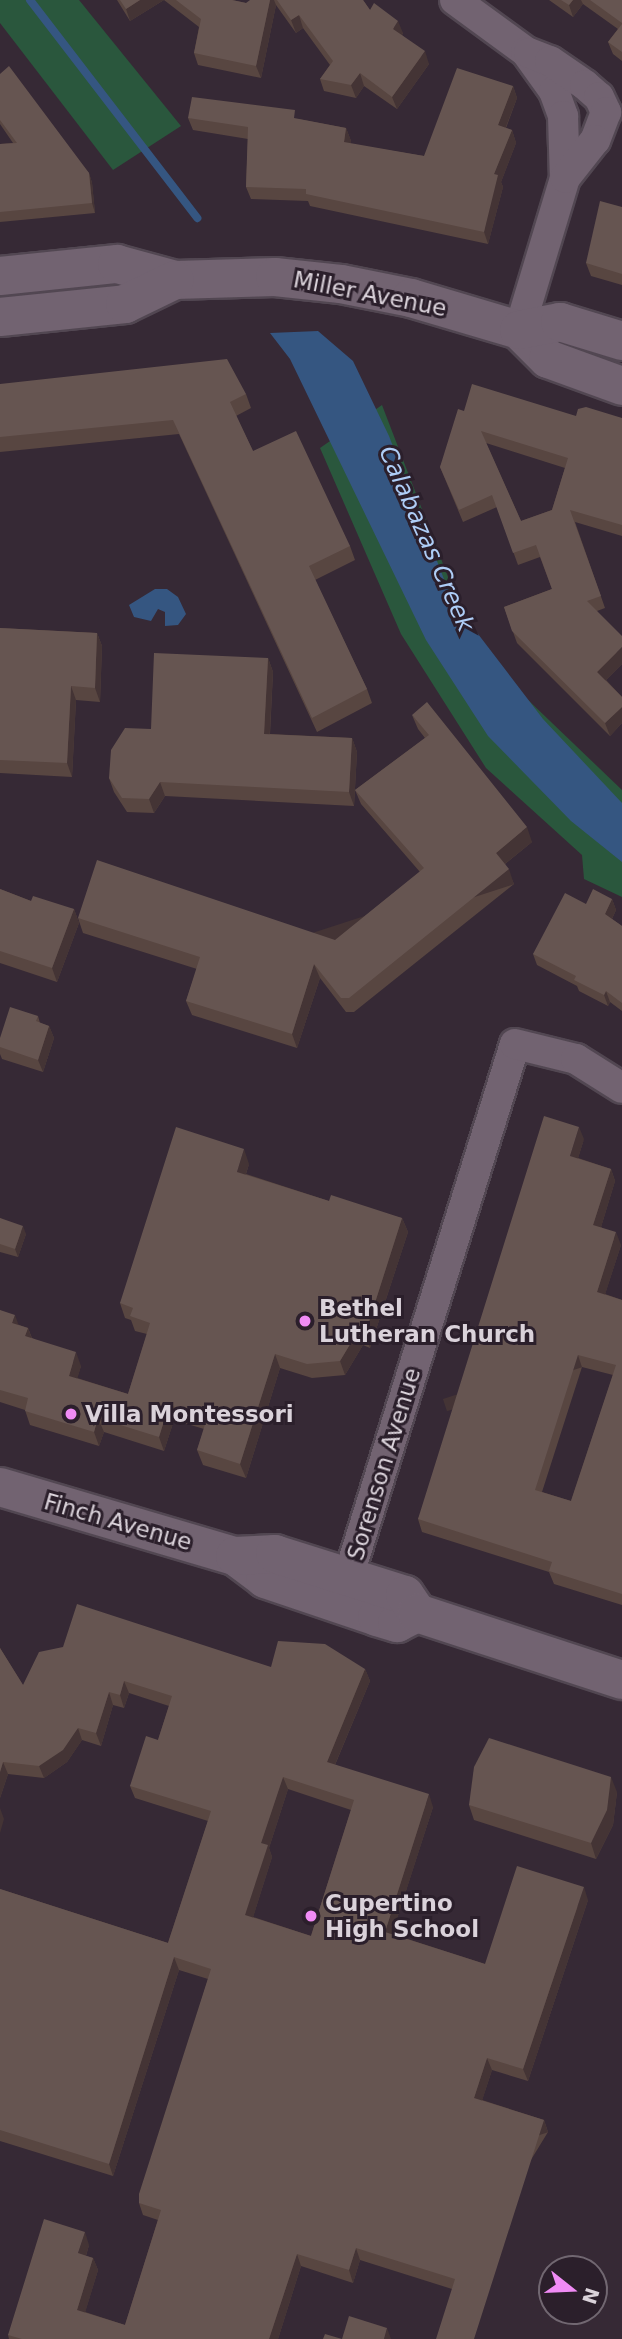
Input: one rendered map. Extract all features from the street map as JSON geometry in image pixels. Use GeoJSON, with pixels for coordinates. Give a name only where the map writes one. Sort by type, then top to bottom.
{"type":"FeatureCollection","features":[{"type":"Feature","properties":{"kind":"main road","name":"Miller Avenue"},"geometry":{"type":"LineString","coordinates":[[0,276],[117,264],[175,280],[275,277],[411,298],[519,330],[560,322],[622,341]]}},
{"type":"Feature","properties":{"kind":"main road","name":"Miller Avenue"},"geometry":{"type":"LineString","coordinates":[[0,317],[125,304],[175,280]]}},
{"type":"Feature","properties":{"kind":"main road","name":"Miller Avenue"},"geometry":{"type":"LineString","coordinates":[[519,330],[548,359],[622,386]]}},
{"type":"Feature","properties":{"kind":"main road","name":"Finch Avenue"},"geometry":{"type":"LineString","coordinates":[[0,1487],[235,1556],[265,1579],[405,1595],[417,1613],[622,1680]]}},
{"type":"Feature","properties":{"kind":"street"},"geometry":{"type":"LineString","coordinates":[[455,0],[526,52],[550,61],[599,97],[613,126],[565,178]]}},
{"type":"Feature","properties":{"kind":"street"},"geometry":{"type":"LineString","coordinates":[[519,330],[565,178],[563,116],[554,91],[526,52]]}},
{"type":"Feature","properties":{"kind":"street","name":"Sorenson Avenue"},"geometry":{"type":"LineString","coordinates":[[344,1590],[514,1044],[576,1059],[622,1088]]}},
{"type":"Feature","properties":{"kind":"green space"},"geometry":{"type":"Polygon","coordinates":[[[0,0],[79,0],[181,126],[113,170],[0,23],[0,0]]]}},
{"type":"Feature","properties":{"kind":"green space"},"geometry":{"type":"Polygon","coordinates":[[[382,405],[476,650],[622,790],[622,897],[584,879],[582,855],[486,768],[401,634],[320,448],[382,405]]]}},
{"type":"Feature","properties":{"kind":"water"},"geometry":{"type":"Polygon","coordinates":[[[318,331],[353,361],[389,436],[452,600],[543,719],[622,803],[622,862],[571,821],[488,736],[426,640],[290,359],[270,333],[318,331]]]}},
{"type":"Feature","properties":{"kind":"water"},"geometry":{"type":"Polygon","coordinates":[[[155,589],[167,589],[178,597],[186,614],[178,625],[165,626],[165,612],[158,609],[151,621],[134,617],[129,605],[155,589]]]}},
{"type":"Feature","properties":{"kind":"building"},"geometry":{"type":"Polygon","coordinates":[[[120,0],[140,0],[126,9],[120,0]]]}},
{"type":"Feature","properties":{"kind":"building"},"geometry":{"type":"Polygon","coordinates":[[[176,0],[232,0],[246,3],[250,0],[270,0],[256,66],[194,53],[201,19],[176,0]]]}},
{"type":"Feature","properties":{"kind":"building"},"geometry":{"type":"Polygon","coordinates":[[[277,0],[363,0],[370,10],[374,3],[398,21],[393,29],[425,51],[392,97],[360,73],[351,85],[320,79],[333,61],[299,15],[291,20],[277,0]]]}},
{"type":"Feature","properties":{"kind":"building"},"geometry":{"type":"Polygon","coordinates":[[[590,0],[622,0],[622,23],[590,0]]]}},
{"type":"Feature","properties":{"kind":"building"},"geometry":{"type":"Polygon","coordinates":[[[622,24],[622,52],[608,42],[622,24]]]}},
{"type":"Feature","properties":{"kind":"building"},"geometry":{"type":"Polygon","coordinates":[[[9,66],[89,173],[92,203],[0,212],[0,144],[17,143],[0,120],[0,74],[9,66]]]}},
{"type":"Feature","properties":{"kind":"building"},"geometry":{"type":"Polygon","coordinates":[[[457,68],[513,86],[498,125],[512,130],[494,174],[498,175],[484,232],[306,194],[306,189],[246,187],[248,127],[188,118],[192,97],[295,110],[294,118],[346,128],[344,142],[424,156],[457,68]]]}},
{"type":"Feature","properties":{"kind":"building"},"geometry":{"type":"Polygon","coordinates":[[[600,201],[622,207],[622,274],[586,263],[600,201]]]}},
{"type":"Feature","properties":{"kind":"building"},"geometry":{"type":"Polygon","coordinates":[[[227,359],[246,394],[230,402],[253,451],[296,431],[350,546],[309,566],[367,689],[312,718],[173,420],[0,437],[0,384],[227,359]]]}},
{"type":"Feature","properties":{"kind":"building"},"geometry":{"type":"Polygon","coordinates":[[[472,384],[576,416],[578,409],[586,407],[622,418],[622,525],[570,510],[601,596],[587,601],[622,636],[622,647],[597,672],[622,697],[622,707],[605,723],[512,631],[504,607],[552,589],[536,545],[513,553],[492,495],[459,510],[440,467],[458,409],[464,411],[472,384]],[[481,431],[521,521],[552,510],[568,458],[481,431]]]}},
{"type":"Feature","properties":{"kind":"building"},"geometry":{"type":"Polygon","coordinates":[[[0,628],[97,633],[95,688],[71,686],[67,763],[0,760],[0,628]]]}},
{"type":"Feature","properties":{"kind":"building"},"geometry":{"type":"Polygon","coordinates":[[[154,653],[268,658],[264,734],[352,738],[349,792],[160,782],[149,799],[122,798],[109,778],[111,750],[125,728],[151,729],[154,653]]]}},
{"type":"Feature","properties":{"kind":"building"},"geometry":{"type":"Polygon","coordinates":[[[427,702],[527,827],[496,853],[509,869],[349,998],[341,998],[314,964],[292,1034],[186,1001],[200,957],[78,918],[97,860],[335,940],[424,868],[355,790],[429,735],[412,715],[427,702]]]}},
{"type":"Feature","properties":{"kind":"building"},"geometry":{"type":"Polygon","coordinates":[[[0,889],[31,901],[33,896],[74,909],[52,968],[0,951],[0,889]]]}},
{"type":"Feature","properties":{"kind":"building"},"geometry":{"type":"Polygon","coordinates":[[[593,889],[612,899],[605,914],[622,926],[622,1003],[606,991],[604,995],[574,980],[576,976],[533,954],[565,893],[586,904],[593,889]]]}},
{"type":"Feature","properties":{"kind":"building"},"geometry":{"type":"Polygon","coordinates":[[[10,1007],[38,1016],[36,1021],[49,1026],[38,1060],[0,1047],[0,1038],[10,1007]]]}},
{"type":"Feature","properties":{"kind":"building"},"geometry":{"type":"Polygon","coordinates":[[[544,1116],[579,1127],[570,1156],[611,1169],[593,1225],[616,1232],[597,1292],[622,1300],[622,1594],[549,1571],[552,1562],[418,1519],[544,1116]],[[578,1355],[535,1490],[571,1501],[616,1365],[578,1355]]]}},
{"type":"Feature","properties":{"kind":"building"},"geometry":{"type":"Polygon","coordinates":[[[176,1127],[244,1149],[237,1172],[329,1201],[331,1195],[402,1218],[365,1334],[358,1331],[340,1361],[307,1364],[275,1354],[240,1464],[197,1450],[207,1418],[169,1405],[159,1437],[98,1418],[94,1432],[25,1411],[28,1398],[0,1390],[0,1310],[15,1315],[12,1323],[28,1328],[25,1336],[76,1352],[69,1376],[128,1394],[150,1323],[130,1316],[133,1308],[120,1303],[176,1127]]]}},
{"type":"Feature","properties":{"kind":"building"},"geometry":{"type":"Polygon","coordinates":[[[0,1218],[23,1226],[15,1249],[0,1244],[0,1218]]]}},
{"type":"Feature","properties":{"kind":"building"},"geometry":{"type":"Polygon","coordinates":[[[77,1604],[271,1667],[278,1641],[325,1644],[365,1669],[327,1762],[429,1794],[385,1932],[485,1964],[517,1866],[584,1887],[523,2069],[487,2058],[474,2098],[544,2120],[474,2339],[436,2339],[455,2279],[356,2248],[349,2270],[297,2254],[269,2339],[22,2339],[8,2335],[44,2219],[85,2232],[78,2253],[93,2258],[77,2310],[125,2325],[161,2210],[139,2203],[139,2194],[211,1969],[174,1957],[109,2164],[0,2130],[0,1889],[168,1943],[211,1811],[130,1786],[146,1736],[158,1740],[172,1696],[124,1681],[120,1695],[109,1692],[96,1733],[78,1728],[63,1750],[39,1766],[3,1762],[0,1772],[0,1648],[23,1685],[39,1652],[63,1647],[77,1604]],[[283,1777],[261,1843],[268,1845],[245,1915],[311,1936],[354,1800],[283,1777]]]}},
{"type":"Feature","properties":{"kind":"building"},"geometry":{"type":"Polygon","coordinates":[[[489,1738],[611,1777],[607,1810],[591,1843],[469,1805],[474,1767],[489,1738]]]}},
{"type":"Feature","properties":{"kind":"building"},"geometry":{"type":"Polygon","coordinates":[[[349,2316],[387,2328],[384,2339],[342,2339],[349,2316]]]}},
{"type":"Feature","properties":{"kind":"building"},"geometry":{"type":"Polygon","coordinates":[[[325,2334],[342,2339],[323,2339],[325,2334]]]}},
{"type":"Feature","properties":{"kind":"waterway","name":"Calabazas Creek"},"geometry":{"type":"LineString","coordinates":[[30,0],[197,218]]}},
{"type":"Feature","properties":{"kind":"place","name":"Bethel Lutheran Church"},"geometry":{"type":"Point","coordinates":[305,1321]}},
{"type":"Feature","properties":{"kind":"place","name":"Villa Montessori"},"geometry":{"type":"Point","coordinates":[71,1414]}},
{"type":"Feature","properties":{"kind":"place","name":"Cupertino High School"},"geometry":{"type":"Point","coordinates":[311,1916]}}]}
